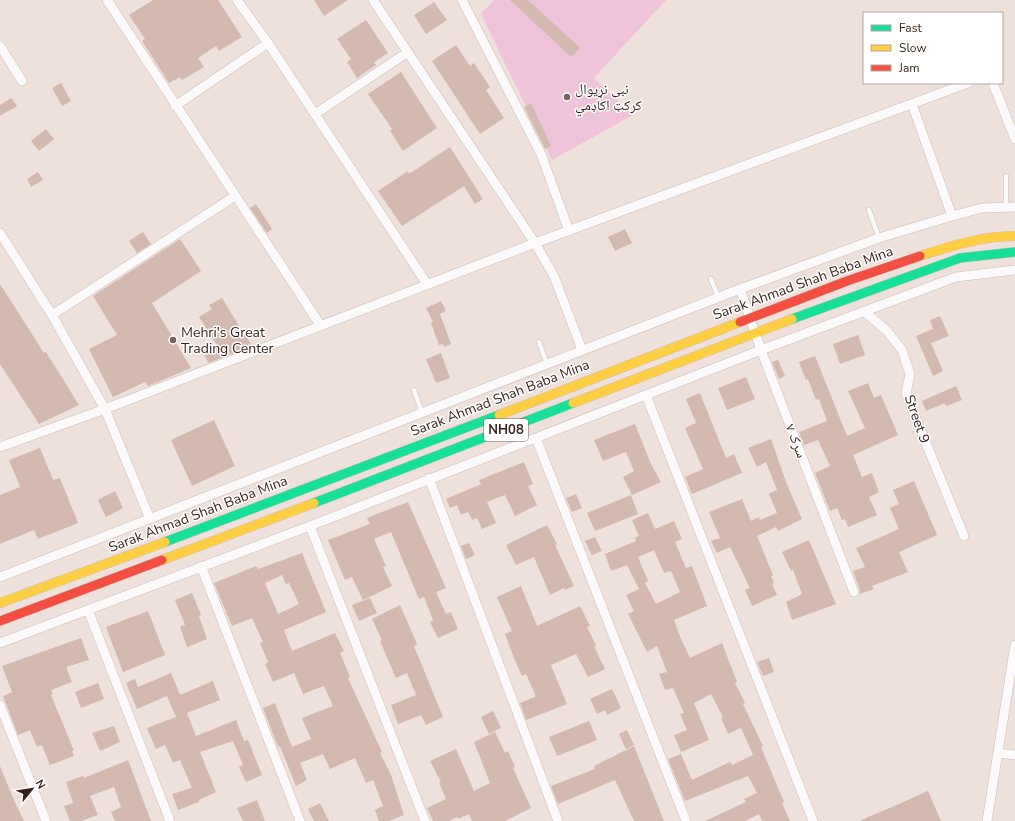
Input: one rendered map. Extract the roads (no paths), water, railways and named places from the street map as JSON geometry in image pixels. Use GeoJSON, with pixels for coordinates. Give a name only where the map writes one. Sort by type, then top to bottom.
{"type":"FeatureCollection","features":[{"type":"Feature","properties":{"kind":"highway","name":"Sarak Ahmad Shah Baba Mina"},"geometry":{"type":"LineString","coordinates":[[0,603],[213,524],[847,281],[955,244],[1002,236],[1015,236]]}},
{"type":"Feature","properties":{"kind":"highway","name":"NH08"},"geometry":{"type":"LineString","coordinates":[[0,621],[367,483],[754,333],[960,258],[1015,252]]}},
{"type":"Feature","properties":{"kind":"street"},"geometry":{"type":"LineString","coordinates":[[107,0],[175,106],[321,326]]}},
{"type":"Feature","properties":{"kind":"street"},"geometry":{"type":"LineString","coordinates":[[237,0],[268,43],[427,284]]}},
{"type":"Feature","properties":{"kind":"street"},"geometry":{"type":"LineString","coordinates":[[373,0],[535,243],[554,276],[582,350]]}},
{"type":"Feature","properties":{"kind":"street"},"geometry":{"type":"LineString","coordinates":[[462,0],[541,154],[570,231]]}},
{"type":"Feature","properties":{"kind":"street"},"geometry":{"type":"LineString","coordinates":[[175,106],[268,43]]}},
{"type":"Feature","properties":{"kind":"street"},"geometry":{"type":"LineString","coordinates":[[0,46],[22,81]]}},
{"type":"Feature","properties":{"kind":"street"},"geometry":{"type":"LineString","coordinates":[[315,114],[408,52]]}},
{"type":"Feature","properties":{"kind":"street"},"geometry":{"type":"LineString","coordinates":[[0,447],[105,409],[535,243],[965,84]]}},
{"type":"Feature","properties":{"kind":"street"},"geometry":{"type":"LineString","coordinates":[[993,84],[1015,139]]}},
{"type":"Feature","properties":{"kind":"street"},"geometry":{"type":"LineString","coordinates":[[912,104],[952,216]]}},
{"type":"Feature","properties":{"kind":"street"},"geometry":{"type":"LineString","coordinates":[[52,315],[235,196]]}},
{"type":"Feature","properties":{"kind":"street"},"geometry":{"type":"LineString","coordinates":[[0,577],[718,297],[879,238],[982,208],[1010,207]]}},
{"type":"Feature","properties":{"kind":"street"},"geometry":{"type":"LineString","coordinates":[[0,232],[52,315],[105,409],[150,519]]}},
{"type":"Feature","properties":{"kind":"street"},"geometry":{"type":"LineString","coordinates":[[0,643],[310,526],[429,478],[761,350],[956,277],[1015,270]]}},
{"type":"Feature","properties":{"kind":"street","name":"سرک ۷"},"geometry":{"type":"LineString","coordinates":[[740,289],[754,333],[854,592]]}},
{"type":"Feature","properties":{"kind":"street","name":"Street 9"},"geometry":{"type":"LineString","coordinates":[[865,312],[887,331],[902,350],[910,374],[906,393],[964,536]]}},
{"type":"Feature","properties":{"kind":"street"},"geometry":{"type":"LineString","coordinates":[[646,395],[813,821]]}},
{"type":"Feature","properties":{"kind":"street"},"geometry":{"type":"LineString","coordinates":[[536,438],[686,821]]}},
{"type":"Feature","properties":{"kind":"street"},"geometry":{"type":"LineString","coordinates":[[429,478],[558,821]]}},
{"type":"Feature","properties":{"kind":"street"},"geometry":{"type":"LineString","coordinates":[[310,526],[425,821]]}},
{"type":"Feature","properties":{"kind":"street"},"geometry":{"type":"LineString","coordinates":[[201,566],[300,821]]}},
{"type":"Feature","properties":{"kind":"street"},"geometry":{"type":"LineString","coordinates":[[88,610],[170,821]]}},
{"type":"Feature","properties":{"kind":"street"},"geometry":{"type":"LineString","coordinates":[[987,821],[1015,645]]}},
{"type":"Feature","properties":{"kind":"street"},"geometry":{"type":"LineString","coordinates":[[0,705],[46,821]]}},
{"type":"Feature","properties":{"kind":"street"},"geometry":{"type":"LineString","coordinates":[[998,752],[1015,755]]}},
{"type":"Feature","properties":{"kind":"lane"},"geometry":{"type":"LineString","coordinates":[[1006,176],[1010,207]]}},
{"type":"Feature","properties":{"kind":"lane"},"geometry":{"type":"LineString","coordinates":[[869,210],[879,238]]}},
{"type":"Feature","properties":{"kind":"lane"},"geometry":{"type":"LineString","coordinates":[[711,279],[718,297]]}},
{"type":"Feature","properties":{"kind":"lane"},"geometry":{"type":"LineString","coordinates":[[539,342],[547,364]]}},
{"type":"Feature","properties":{"kind":"lane"},"geometry":{"type":"LineString","coordinates":[[414,390],[422,413]]}},
{"type":"Feature","properties":{"kind":"place","name":"نبی نړیوال کرکټ اکاډمي"},"geometry":{"type":"Point","coordinates":[567,97]}},
{"type":"Feature","properties":{"kind":"place","name":"Mehri's Great Trading Center"},"geometry":{"type":"Point","coordinates":[173,340]}}]}
